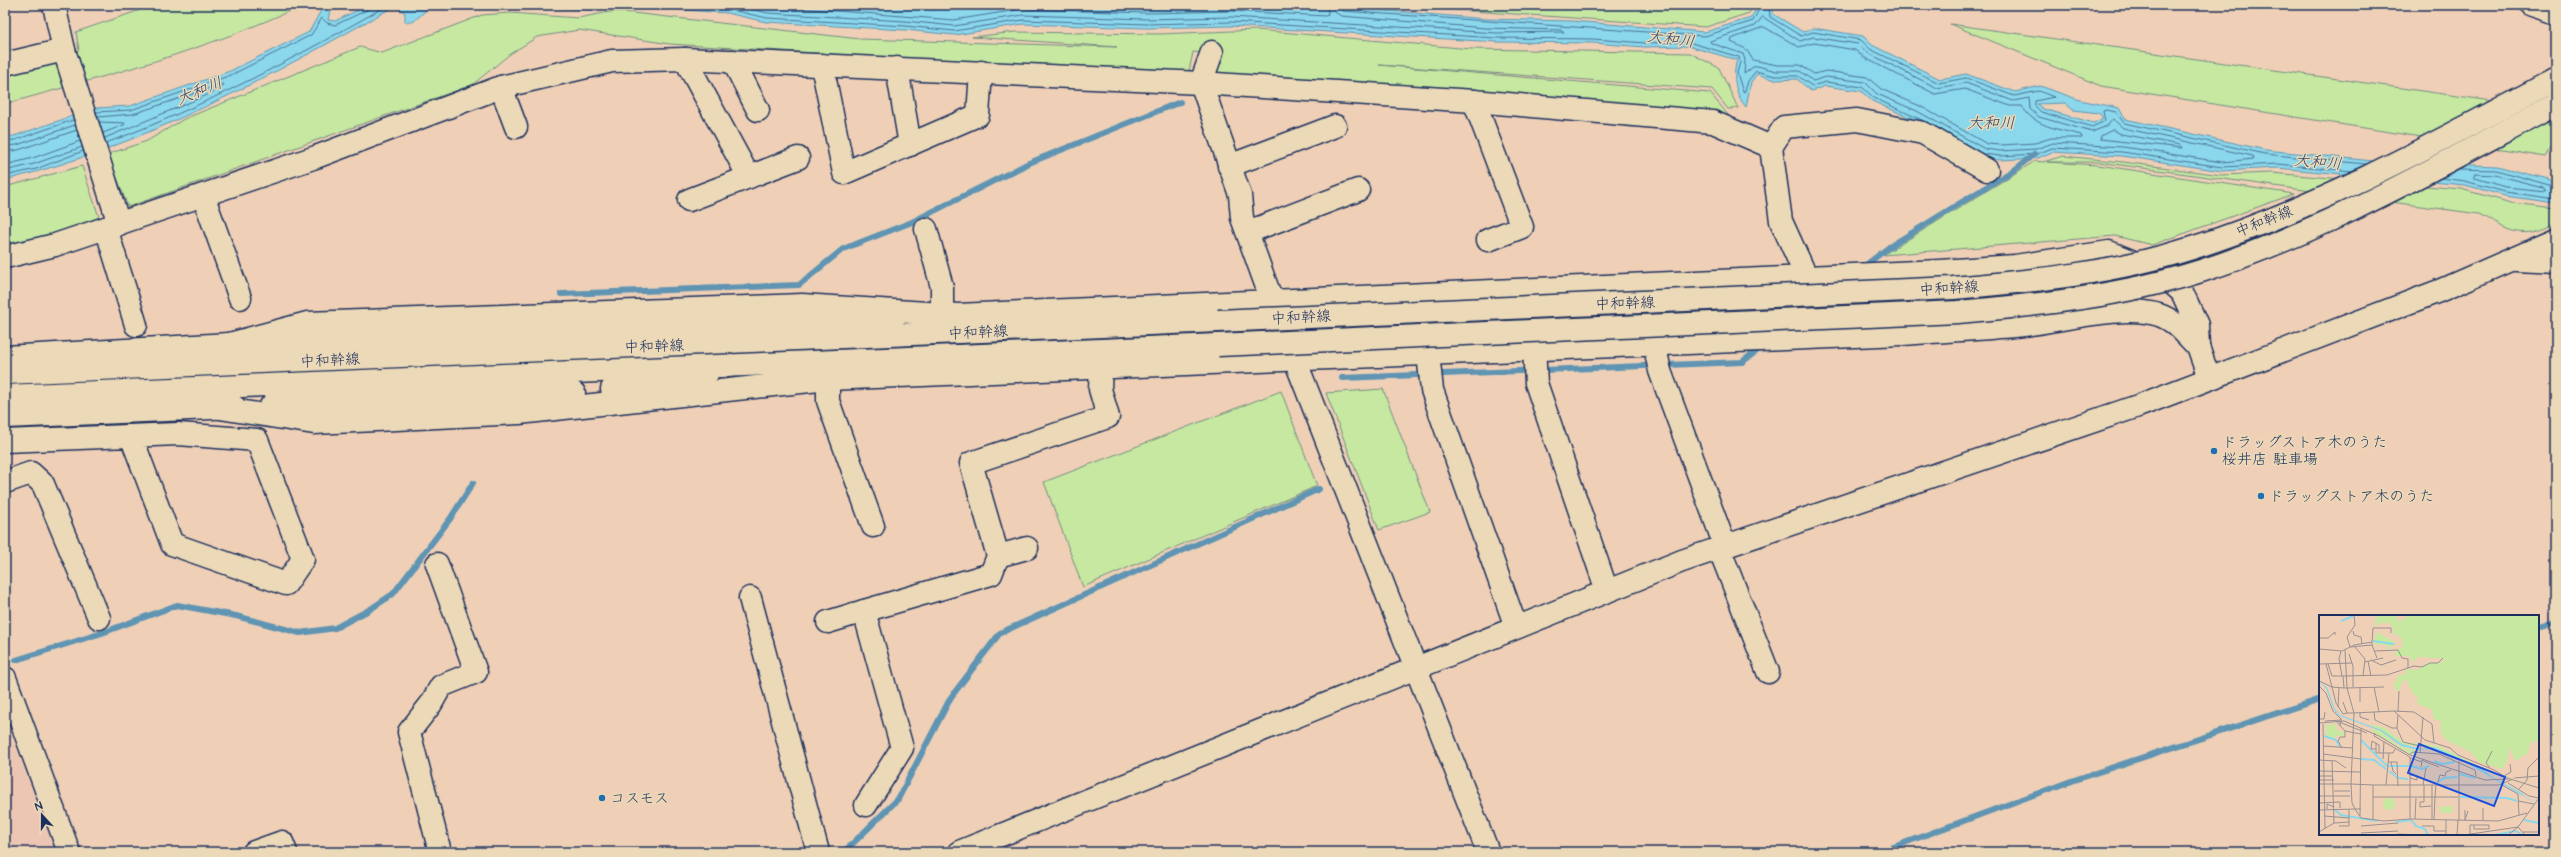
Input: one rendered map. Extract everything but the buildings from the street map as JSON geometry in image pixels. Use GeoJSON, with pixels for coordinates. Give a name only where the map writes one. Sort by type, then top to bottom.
{"type":"FeatureCollection","features":[{"type":"Feature","properties":{"kind":"street"},"geometry":{"type":"LineString","coordinates":[[54,5],[64,50],[113,226],[136,325]]}},
{"type":"Feature","properties":{"kind":"street"},"geometry":{"type":"LineString","coordinates":[[2532,5],[2556,13]]}},
{"type":"Feature","properties":{"kind":"street"},"geometry":{"type":"LineString","coordinates":[[5,64],[64,50]]}},
{"type":"Feature","properties":{"kind":"street"},"geometry":{"type":"LineString","coordinates":[[1212,52],[1201,83],[1240,195],[1242,218],[1294,358],[1488,852]]}},
{"type":"Feature","properties":{"kind":"street"},"geometry":{"type":"LineString","coordinates":[[5,257],[55,245],[316,157],[501,87],[612,61],[685,59],[897,68],[1201,83],[1474,101],[1713,122],[1771,146]]}},
{"type":"Feature","properties":{"kind":"street"},"geometry":{"type":"LineString","coordinates":[[685,59],[749,177]]}},
{"type":"Feature","properties":{"kind":"street"},"geometry":{"type":"LineString","coordinates":[[732,61],[758,110]]}},
{"type":"Feature","properties":{"kind":"street"},"geometry":{"type":"LineString","coordinates":[[822,65],[844,173],[978,115],[981,72]]}},
{"type":"Feature","properties":{"kind":"street"},"geometry":{"type":"LineString","coordinates":[[897,68],[910,144]]}},
{"type":"Feature","properties":{"kind":"street","name":"中和幹線"},"geometry":{"type":"LineString","coordinates":[[5,373],[942,323],[1218,321],[1953,288],[2050,280],[2121,267],[2191,248],[2245,230],[2310,202],[2470,125],[2556,79]]}},
{"type":"Feature","properties":{"kind":"street"},"geometry":{"type":"LineString","coordinates":[[501,87],[516,127]]}},
{"type":"Feature","properties":{"kind":"street"},"geometry":{"type":"LineString","coordinates":[[1474,101],[1522,226],[1488,240]]}},
{"type":"Feature","properties":{"kind":"street","name":"中和幹線"},"geometry":{"type":"LineString","coordinates":[[5,396],[1218,345],[1950,312],[2054,304],[2129,290],[2201,271],[2254,253],[2325,222],[2556,104]]}},
{"type":"Feature","properties":{"kind":"street"},"geometry":{"type":"LineString","coordinates":[[1806,276],[1781,221],[1771,146],[1784,127],[1857,120],[1923,133],[1987,170]]}},
{"type":"Feature","properties":{"kind":"street"},"geometry":{"type":"LineString","coordinates":[[1229,166],[1335,126]]}},
{"type":"Feature","properties":{"kind":"street"},"geometry":{"type":"LineString","coordinates":[[689,200],[798,158]]}},
{"type":"Feature","properties":{"kind":"street"},"geometry":{"type":"LineString","coordinates":[[1248,232],[1358,190]]}},
{"type":"Feature","properties":{"kind":"street"},"geometry":{"type":"LineString","coordinates":[[203,195],[240,298]]}},
{"type":"Feature","properties":{"kind":"street"},"geometry":{"type":"LineString","coordinates":[[926,229],[942,287],[942,323]]}},
{"type":"Feature","properties":{"kind":"street"},"geometry":{"type":"LineString","coordinates":[[959,852],[1415,666],[1607,591],[1722,547],[2131,408],[2439,291],[2556,240]]}},
{"type":"Feature","properties":{"kind":"street"},"geometry":{"type":"LineString","coordinates":[[5,357],[229,344],[773,321],[942,323],[958,315],[2015,266],[2109,252],[2159,272],[2182,292],[2197,325],[2198,347],[2209,378]]}},
{"type":"Feature","properties":{"kind":"street"},"geometry":{"type":"LineString","coordinates":[[2513,260],[2556,262]]}},
{"type":"Feature","properties":{"kind":"street"},"geometry":{"type":"LineString","coordinates":[[220,408],[314,423],[519,413],[828,379],[1905,333],[2023,325],[2121,312],[2146,312],[2160,315],[2175,323],[2198,347]]}},
{"type":"Feature","properties":{"kind":"street"},"geometry":{"type":"LineString","coordinates":[[1654,343],[1660,372],[1768,672]]}},
{"type":"Feature","properties":{"kind":"street"},"geometry":{"type":"LineString","coordinates":[[1534,348],[1536,383],[1607,591]]}},
{"type":"Feature","properties":{"kind":"street"},"geometry":{"type":"LineString","coordinates":[[1428,354],[1432,390],[1516,627]]}},
{"type":"Feature","properties":{"kind":"street"},"geometry":{"type":"LineString","coordinates":[[5,417],[559,394],[616,389],[761,365]]}},
{"type":"Feature","properties":{"kind":"street"},"geometry":{"type":"LineString","coordinates":[[828,622],[992,574],[998,556],[971,463],[1108,416],[1100,389],[1101,368]]}},
{"type":"Feature","properties":{"kind":"street"},"geometry":{"type":"LineString","coordinates":[[828,379],[828,401],[873,526]]}},
{"type":"Feature","properties":{"kind":"street"},"geometry":{"type":"LineString","coordinates":[[5,441],[178,434],[258,440],[303,559],[286,584],[172,544],[131,436]]}},
{"type":"Feature","properties":{"kind":"street"},"geometry":{"type":"LineString","coordinates":[[5,482],[31,473],[43,484],[99,618]]}},
{"type":"Feature","properties":{"kind":"street"},"geometry":{"type":"LineString","coordinates":[[998,556],[1027,548]]}},
{"type":"Feature","properties":{"kind":"street"},"geometry":{"type":"LineString","coordinates":[[437,564],[476,672],[441,686],[431,704],[409,732],[440,852]]}},
{"type":"Feature","properties":{"kind":"street"},"geometry":{"type":"LineString","coordinates":[[750,598],[818,852]]}},
{"type":"Feature","properties":{"kind":"street"},"geometry":{"type":"LineString","coordinates":[[864,611],[902,748],[866,805]]}},
{"type":"Feature","properties":{"kind":"street"},"geometry":{"type":"LineString","coordinates":[[5,678],[69,852]]}},
{"type":"Feature","properties":{"kind":"street"},"geometry":{"type":"LineString","coordinates":[[254,852],[282,842],[286,852]]}},
{"type":"Feature","properties":{"kind":"shaded area"},"geometry":{"type":"Polygon","coordinates":[[[5,718],[56,852],[5,852],[5,718]]]}},
{"type":"Feature","properties":{"kind":"green space"},"geometry":{"type":"Polygon","coordinates":[[[155,5],[302,5],[230,36],[193,49],[5,104],[5,67],[79,50],[76,32],[155,5]]]}},
{"type":"Feature","properties":{"kind":"green space"},"geometry":{"type":"Polygon","coordinates":[[[1383,5],[1754,5],[1749,13],[1706,27],[1383,5]]]}},
{"type":"Feature","properties":{"kind":"green space"},"geometry":{"type":"Polygon","coordinates":[[[615,11],[860,39],[1117,47],[972,37],[1015,32],[1159,34],[1257,30],[1471,49],[1690,53],[1719,68],[1738,108],[1728,109],[1712,89],[1379,65],[1710,93],[1738,127],[1201,77],[1212,54],[1193,52],[1188,76],[670,44],[579,30],[537,37],[510,54],[472,85],[128,207],[108,154],[147,141],[184,119],[360,47],[382,53],[482,15],[510,13],[578,18],[615,11]]]}},
{"type":"Feature","properties":{"kind":"green space"},"geometry":{"type":"Polygon","coordinates":[[[1950,24],[2556,110],[2556,145],[2553,145],[2546,157],[2101,86],[1950,24]]]}},
{"type":"Feature","properties":{"kind":"green space"},"geometry":{"type":"Polygon","coordinates":[[[2063,156],[2123,162],[2221,175],[2272,173],[2461,189],[2511,203],[2556,208],[2556,223],[2534,232],[2516,232],[2479,214],[2099,162],[2047,162],[2098,165],[2294,194],[2152,245],[2115,236],[1883,255],[2035,161],[2043,162],[2063,156]]]}},
{"type":"Feature","properties":{"kind":"green space"},"geometry":{"type":"Polygon","coordinates":[[[82,166],[99,217],[65,232],[5,247],[5,187],[82,166]]]}},
{"type":"Feature","properties":{"kind":"green space"},"geometry":{"type":"Polygon","coordinates":[[[1383,389],[1430,512],[1379,530],[1326,393],[1383,389]]]}},
{"type":"Feature","properties":{"kind":"green space"},"geometry":{"type":"Polygon","coordinates":[[[1281,391],[1317,486],[1083,587],[1044,482],[1281,391]]]}},
{"type":"Feature","properties":{"kind":"water","name":"大和川"},"geometry":{"type":"Polygon","coordinates":[[[324,5],[331,5],[328,20],[335,21],[369,5],[432,5],[413,22],[405,22],[405,13],[395,6],[254,83],[157,129],[107,149],[56,166],[5,180],[5,137],[14,136],[96,108],[130,106],[230,71],[309,32],[324,5]]]}},
{"type":"Feature","properties":{"kind":"water"},"geometry":{"type":"Polygon","coordinates":[[[513,5],[604,5],[591,10],[513,5]]]}},
{"type":"Feature","properties":{"kind":"water","name":"大和川"},"geometry":{"type":"Polygon","coordinates":[[[612,5],[1320,5],[1486,19],[1572,21],[1705,32],[1751,18],[1758,5],[1773,5],[1773,14],[1803,32],[1813,28],[1863,36],[1872,45],[1940,79],[1966,74],[2015,92],[2040,86],[2080,100],[2119,108],[2125,119],[2266,150],[2373,161],[2497,166],[2547,179],[2556,184],[2556,203],[2505,196],[2465,185],[2277,168],[2222,171],[2122,156],[2052,152],[2038,158],[2000,160],[1982,158],[1913,119],[1872,101],[1861,91],[1825,86],[1811,91],[1797,79],[1775,80],[1757,74],[1751,82],[1746,107],[1737,91],[1735,72],[1737,60],[1688,46],[1645,47],[1593,43],[1497,42],[1230,26],[1147,28],[1023,24],[955,35],[905,30],[766,22],[727,13],[612,5]],[[2065,103],[2037,104],[2043,109],[2094,123],[2103,118],[2099,113],[2073,110],[2065,103]]]}},
{"type":"Feature","properties":{"kind":"waterway"},"geometry":{"type":"LineString","coordinates":[[561,294],[799,285],[843,249],[912,222],[1029,163],[1180,102]]}},
{"type":"Feature","properties":{"kind":"waterway"},"geometry":{"type":"LineString","coordinates":[[1862,268],[1889,247],[2017,168],[2034,154]]}},
{"type":"Feature","properties":{"kind":"waterway"},"geometry":{"type":"LineString","coordinates":[[1342,378],[1742,362],[1762,347]]}},
{"type":"Feature","properties":{"kind":"waterway"},"geometry":{"type":"LineString","coordinates":[[16,660],[102,633],[177,605],[236,616],[300,633],[335,628],[369,610],[393,594],[450,519],[473,483]]}},
{"type":"Feature","properties":{"kind":"waterway"},"geometry":{"type":"LineString","coordinates":[[844,852],[898,799],[951,697],[1000,633],[1319,489]]}},
{"type":"Feature","properties":{"kind":"waterway"},"geometry":{"type":"LineString","coordinates":[[2539,627],[2556,621]]}},
{"type":"Feature","properties":{"kind":"waterway"},"geometry":{"type":"LineString","coordinates":[[1880,852],[2071,781],[2319,699]]}},
{"type":"Feature","properties":{"kind":"place","name":"ドラッグストア木のうた 桜井店 駐車場"},"geometry":{"type":"Point","coordinates":[2214,451]}},
{"type":"Feature","properties":{"kind":"place","name":"ドラッグストア木のうた"},"geometry":{"type":"Point","coordinates":[2261,496]}},
{"type":"Feature","properties":{"kind":"place","name":"コスモス"},"geometry":{"type":"Point","coordinates":[602,798]}}]}
